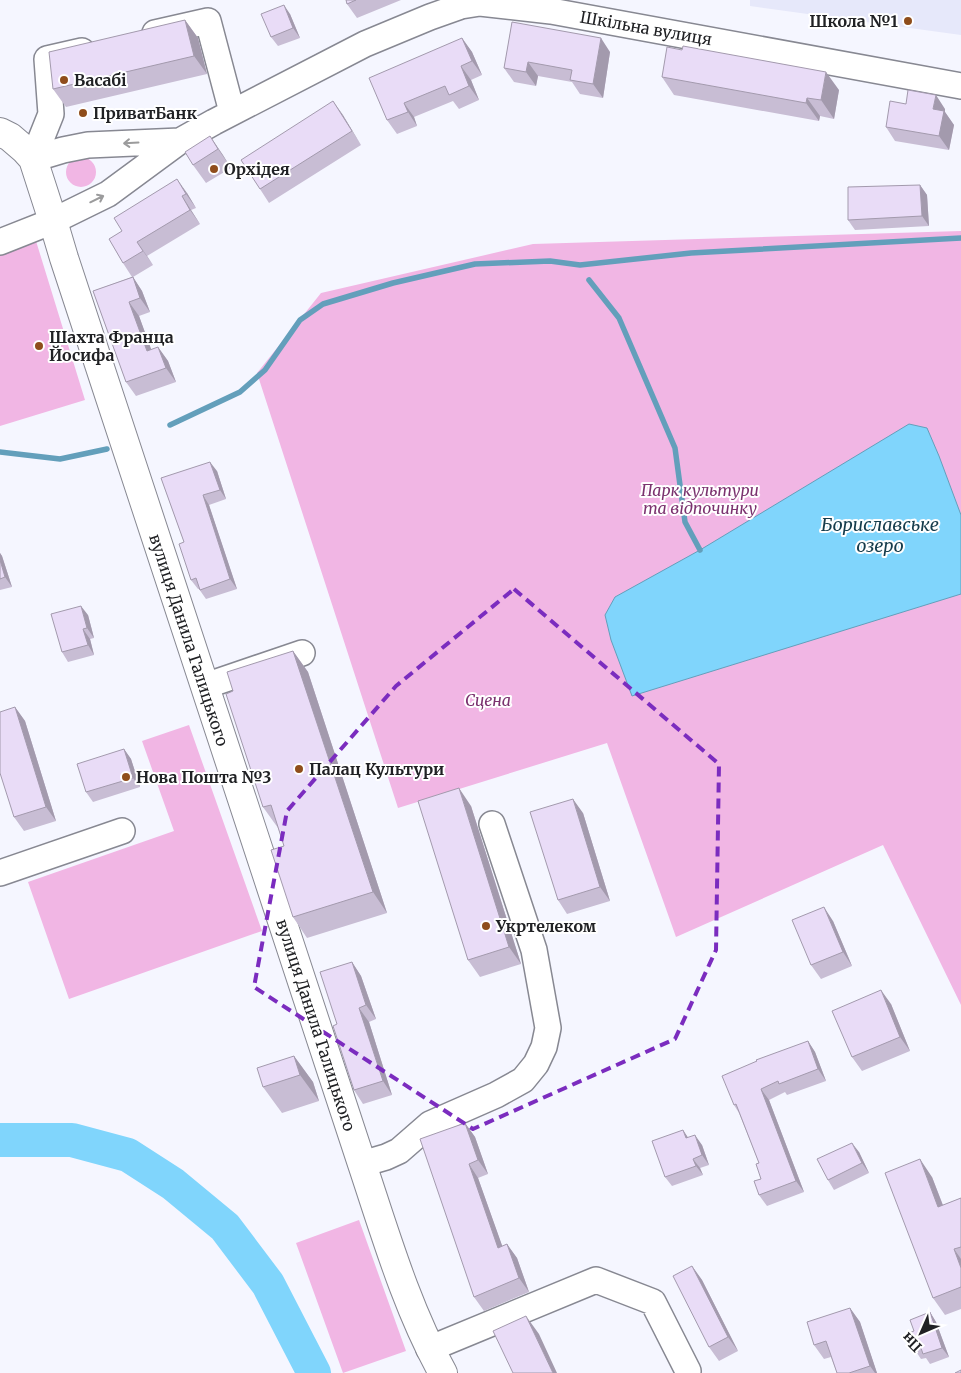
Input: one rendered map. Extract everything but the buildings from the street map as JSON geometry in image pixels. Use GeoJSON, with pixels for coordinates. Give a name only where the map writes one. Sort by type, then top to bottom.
{"type":"FeatureCollection","features":[{"type":"Feature","properties":{"kind":"main road"},"geometry":{"type":"LineString","coordinates":[[0,132],[10,137],[33,159]]}},
{"type":"Feature","properties":{"kind":"main road","name":"вулиця Данила Галицького"},"geometry":{"type":"LineString","coordinates":[[33,159],[396,1265],[429,1349],[442,1373]]}},
{"type":"Feature","properties":{"kind":"street","name":"Шкільна вулиця"},"geometry":{"type":"LineString","coordinates":[[0,242],[53,221],[108,194],[180,141],[232,112],[365,44],[430,17],[461,6],[480,2],[551,11],[961,86]]}},
{"type":"Feature","properties":{"kind":"street"},"geometry":{"type":"LineString","coordinates":[[132,39],[208,20],[232,112]]}},
{"type":"Feature","properties":{"kind":"street"},"geometry":{"type":"LineString","coordinates":[[33,159],[51,114],[47,59],[104,45]]}},
{"type":"Feature","properties":{"kind":"street","name":"Шкільна вулиця"},"geometry":{"type":"LineString","coordinates":[[33,159],[64,150],[88,146],[180,141]]}},
{"type":"Feature","properties":{"kind":"street"},"geometry":{"type":"LineString","coordinates":[[205,686],[302,653]]}},
{"type":"Feature","properties":{"kind":"street"},"geometry":{"type":"LineString","coordinates":[[362,1164],[386,1158],[399,1151],[430,1124],[496,1095],[523,1080],[536,1064],[544,1047],[548,1028],[534,950],[492,824]]}},
{"type":"Feature","properties":{"kind":"street"},"geometry":{"type":"LineString","coordinates":[[0,873],[122,831]]}},
{"type":"Feature","properties":{"kind":"street"},"geometry":{"type":"LineString","coordinates":[[429,1349],[596,1280],[653,1302],[688,1371]]}},
{"type":"Feature","properties":{"kind":"highlighted area"},"geometry":{"type":"Polygon","coordinates":[[[514,589],[719,764],[716,950],[675,1039],[473,1129],[254,987],[287,811],[396,686],[514,589]]]}},
{"type":"Feature","properties":{"kind":"shaded area","name":"Школа №1"},"geometry":{"type":"Polygon","coordinates":[[[750,0],[961,0],[961,35],[750,6],[750,0]]]}},
{"type":"Feature","properties":{"kind":"green space"},"geometry":{"type":"Polygon","coordinates":[[[81,157],[87,158],[95,166],[95,178],[87,186],[81,187],[75,186],[67,178],[66,172],[67,166],[75,158],[81,157]]]}},
{"type":"Feature","properties":{"kind":"green space","name":"Парк культури та відпочинку"},"geometry":{"type":"Polygon","coordinates":[[[961,231],[961,1005],[883,845],[676,937],[607,743],[398,808],[257,373],[321,293],[533,244],[961,231]]]}},
{"type":"Feature","properties":{"kind":"green space"},"geometry":{"type":"Polygon","coordinates":[[[36,241],[85,400],[0,426],[0,252],[36,241]]]}},
{"type":"Feature","properties":{"kind":"green space"},"geometry":{"type":"Polygon","coordinates":[[[189,725],[262,931],[69,999],[28,882],[174,831],[142,741],[189,725]]]}},
{"type":"Feature","properties":{"kind":"green space"},"geometry":{"type":"Polygon","coordinates":[[[359,1220],[406,1351],[343,1373],[296,1243],[359,1220]]]}},
{"type":"Feature","properties":{"kind":"water","name":"Бориславське озеро"},"geometry":{"type":"Polygon","coordinates":[[[909,424],[927,428],[961,515],[961,594],[632,696],[611,640],[605,615],[615,597],[700,550],[909,424]]]}},
{"type":"Feature","properties":{"kind":"waterway"},"geometry":{"type":"LineString","coordinates":[[170,425],[240,392],[265,370],[300,320],[323,304],[393,283],[475,264],[550,261],[580,265],[691,253],[961,238]]}},
{"type":"Feature","properties":{"kind":"waterway"},"geometry":{"type":"LineString","coordinates":[[589,280],[619,318],[675,448],[685,522],[700,550]]}},
{"type":"Feature","properties":{"kind":"waterway"},"geometry":{"type":"LineString","coordinates":[[0,452],[60,459],[107,449]]}},
{"type":"Feature","properties":{"kind":"waterway"},"geometry":{"type":"LineString","coordinates":[[0,1140],[72,1140],[128,1155],[173,1184],[225,1227],[268,1284],[314,1373]]}},
{"type":"Feature","properties":{"kind":"place","name":"Школа №1"},"geometry":{"type":"Point","coordinates":[908,21]}},
{"type":"Feature","properties":{"kind":"place","name":"Васабі"},"geometry":{"type":"Point","coordinates":[64,80]}},
{"type":"Feature","properties":{"kind":"place","name":"ПриватБанк"},"geometry":{"type":"Point","coordinates":[83,113]}},
{"type":"Feature","properties":{"kind":"place","name":"Орхідея"},"geometry":{"type":"Point","coordinates":[214,169]}},
{"type":"Feature","properties":{"kind":"place","name":"Шахта Франца Йосифа"},"geometry":{"type":"Point","coordinates":[39,346]}},
{"type":"Feature","properties":{"kind":"place","name":"Палац Культури"},"geometry":{"type":"Point","coordinates":[299,769]}},
{"type":"Feature","properties":{"kind":"place","name":"Нова Пошта №3"},"geometry":{"type":"Point","coordinates":[126,777]}},
{"type":"Feature","properties":{"kind":"place","name":"Укртелеком"},"geometry":{"type":"Point","coordinates":[486,926]}},
{"type":"Feature","properties":{"kind":"park label","name":"Сцена"},"geometry":{"type":"Point","coordinates":[488,700]}}]}
